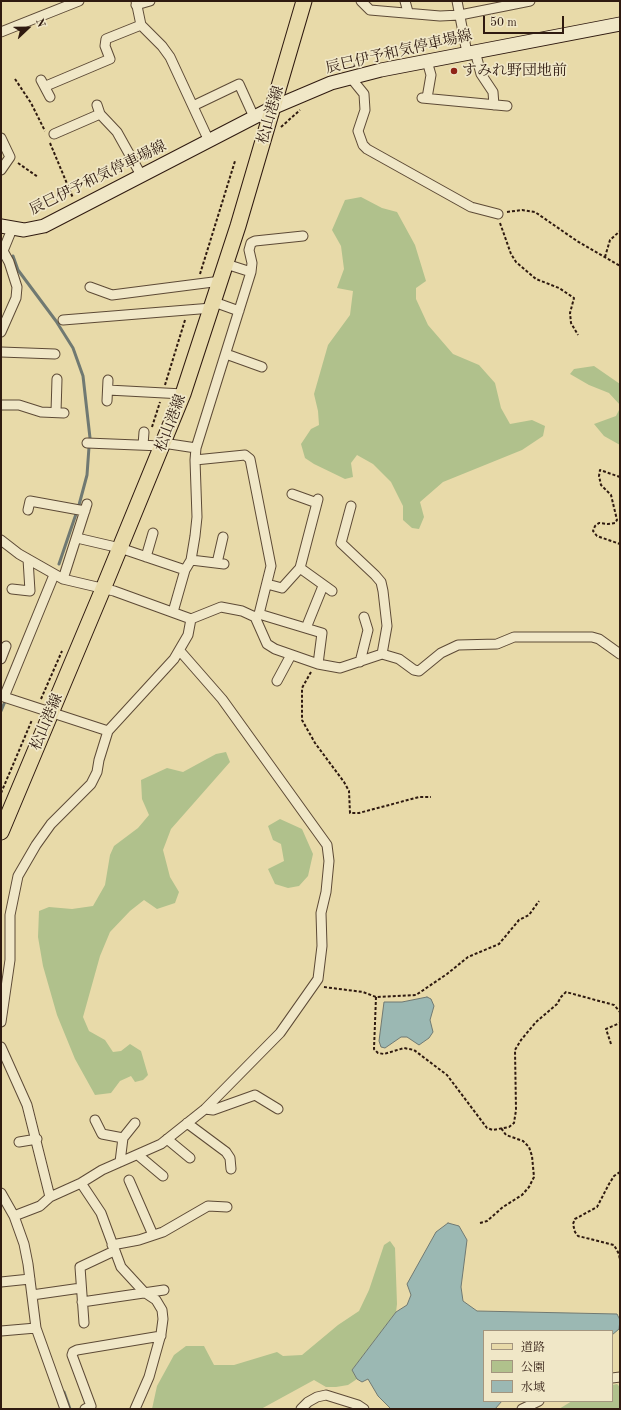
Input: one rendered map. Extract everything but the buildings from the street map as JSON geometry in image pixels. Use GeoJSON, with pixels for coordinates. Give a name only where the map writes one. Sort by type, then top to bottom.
{"type":"FeatureCollection","features":[{"type":"Feature","properties":{"kind":"main road","name":"松山港線"},"geometry":{"type":"LineString","coordinates":[[1,832],[163,444],[182,394],[221,281],[304,1]]}},
{"type":"Feature","properties":{"kind":"main road","name":"辰巳伊予和気停車場線"},"geometry":{"type":"LineString","coordinates":[[7,228],[24,230],[44,226],[254,117],[312,90],[351,78],[427,60],[620,24]]}},
{"type":"Feature","properties":{"kind":"street"},"geometry":{"type":"LineString","coordinates":[[2,35],[79,1]]}},
{"type":"Feature","properties":{"kind":"street"},"geometry":{"type":"LineString","coordinates":[[150,1],[136,3],[140,25],[162,46],[170,57],[208,141]]}},
{"type":"Feature","properties":{"kind":"street"},"geometry":{"type":"LineString","coordinates":[[361,1],[370,10],[408,12],[440,16],[460,15],[510,3],[530,1]]}},
{"type":"Feature","properties":{"kind":"street"},"geometry":{"type":"LineString","coordinates":[[406,1],[408,12]]}},
{"type":"Feature","properties":{"kind":"street"},"geometry":{"type":"LineString","coordinates":[[457,1],[471,52],[481,74],[493,92],[494,105]]}},
{"type":"Feature","properties":{"kind":"street"},"geometry":{"type":"LineString","coordinates":[[50,97],[43,83],[110,58],[105,46],[106,39],[140,25]]}},
{"type":"Feature","properties":{"kind":"street"},"geometry":{"type":"LineString","coordinates":[[427,60],[430,74],[425,98],[507,106]]}},
{"type":"Feature","properties":{"kind":"street"},"geometry":{"type":"LineString","coordinates":[[351,78],[364,94],[365,110],[358,131],[363,145],[367,149],[470,207],[498,214]]}},
{"type":"Feature","properties":{"kind":"street"},"geometry":{"type":"LineString","coordinates":[[193,106],[239,84],[254,117]]}},
{"type":"Feature","properties":{"kind":"street"},"geometry":{"type":"LineString","coordinates":[[60,135],[98,110],[117,132],[142,175]]}},
{"type":"Feature","properties":{"kind":"street"},"geometry":{"type":"LineString","coordinates":[[1,138],[10,157],[1,170]]}},
{"type":"Feature","properties":{"kind":"street"},"geometry":{"type":"LineString","coordinates":[[1,332],[12,309],[17,287],[9,262],[2,251],[7,228]]}},
{"type":"Feature","properties":{"kind":"street"},"geometry":{"type":"LineString","coordinates":[[173,612],[185,570],[191,560],[197,517],[196,448],[251,272],[249,250],[251,243],[262,240],[303,236]]}},
{"type":"Feature","properties":{"kind":"street"},"geometry":{"type":"LineString","coordinates":[[226,264],[251,272]]}},
{"type":"Feature","properties":{"kind":"street"},"geometry":{"type":"LineString","coordinates":[[90,287],[112,295],[221,281]]}},
{"type":"Feature","properties":{"kind":"street"},"geometry":{"type":"LineString","coordinates":[[63,320],[213,305],[239,311]]}},
{"type":"Feature","properties":{"kind":"street"},"geometry":{"type":"LineString","coordinates":[[1,352],[53,354],[52,364]]}},
{"type":"Feature","properties":{"kind":"street"},"geometry":{"type":"LineString","coordinates":[[226,354],[262,367]]}},
{"type":"Feature","properties":{"kind":"street"},"geometry":{"type":"LineString","coordinates":[[1,404],[19,405],[41,412],[60,412],[57,378]]}},
{"type":"Feature","properties":{"kind":"street"},"geometry":{"type":"LineString","coordinates":[[107,401],[108,380]]}},
{"type":"Feature","properties":{"kind":"street"},"geometry":{"type":"LineString","coordinates":[[108,390],[182,394]]}},
{"type":"Feature","properties":{"kind":"street"},"geometry":{"type":"LineString","coordinates":[[143,445],[144,432]]}},
{"type":"Feature","properties":{"kind":"street"},"geometry":{"type":"LineString","coordinates":[[87,443],[143,445],[163,444],[196,448]]}},
{"type":"Feature","properties":{"kind":"street"},"geometry":{"type":"LineString","coordinates":[[195,460],[245,455],[250,459],[272,566],[257,616],[267,644],[275,649],[318,664],[340,668],[382,654],[399,659],[414,670],[419,671],[441,653],[458,645],[497,644],[514,637],[585,636],[599,639],[620,654]]}},
{"type":"Feature","properties":{"kind":"street"},"geometry":{"type":"LineString","coordinates":[[267,584],[282,588],[300,568],[317,501],[292,494]]}},
{"type":"Feature","properties":{"kind":"street"},"geometry":{"type":"LineString","coordinates":[[28,510],[30,501],[86,507],[63,579]]}},
{"type":"Feature","properties":{"kind":"street"},"geometry":{"type":"LineString","coordinates":[[351,506],[341,542],[381,582],[385,599],[387,626],[382,654]]}},
{"type":"Feature","properties":{"kind":"street"},"geometry":{"type":"LineString","coordinates":[[146,557],[153,533]]}},
{"type":"Feature","properties":{"kind":"street"},"geometry":{"type":"LineString","coordinates":[[191,560],[220,563],[223,537]]}},
{"type":"Feature","properties":{"kind":"street"},"geometry":{"type":"LineString","coordinates":[[77,538],[120,548],[185,570]]}},
{"type":"Feature","properties":{"kind":"street"},"geometry":{"type":"LineString","coordinates":[[1,540],[28,559],[63,579],[103,589],[192,618],[221,607],[242,611],[322,633],[318,664]]}},
{"type":"Feature","properties":{"kind":"street"},"geometry":{"type":"LineString","coordinates":[[12,589],[30,591],[28,559]]}},
{"type":"Feature","properties":{"kind":"street"},"geometry":{"type":"LineString","coordinates":[[300,568],[332,591]]}},
{"type":"Feature","properties":{"kind":"street"},"geometry":{"type":"LineString","coordinates":[[54,575],[2,696],[108,731]]}},
{"type":"Feature","properties":{"kind":"street"},"geometry":{"type":"LineString","coordinates":[[306,628],[323,586]]}},
{"type":"Feature","properties":{"kind":"street"},"geometry":{"type":"LineString","coordinates":[[360,662],[368,630],[364,617]]}},
{"type":"Feature","properties":{"kind":"street"},"geometry":{"type":"LineString","coordinates":[[1,1022],[5,974],[5,937],[13,894],[21,871],[36,845],[51,824],[91,784],[97,772],[108,731],[180,651],[188,635],[192,618]]}},
{"type":"Feature","properties":{"kind":"street"},"geometry":{"type":"LineString","coordinates":[[1,659],[6,646]]}},
{"type":"Feature","properties":{"kind":"street"},"geometry":{"type":"LineString","coordinates":[[14,1216],[40,1206],[50,1197],[81,1183],[102,1170],[161,1144],[206,1109],[280,1034],[314,986],[320,972],[322,946],[321,913],[326,892],[329,860],[326,845],[222,699],[180,651]]}},
{"type":"Feature","properties":{"kind":"street"},"geometry":{"type":"LineString","coordinates":[[278,681],[291,655]]}},
{"type":"Feature","properties":{"kind":"street"},"geometry":{"type":"LineString","coordinates":[[1,1047],[27,1105],[37,1139],[50,1197]]}},
{"type":"Feature","properties":{"kind":"street"},"geometry":{"type":"LineString","coordinates":[[206,1109],[213,1110],[255,1095],[278,1108]]}},
{"type":"Feature","properties":{"kind":"street"},"geometry":{"type":"LineString","coordinates":[[95,1120],[102,1134],[123,1138]]}},
{"type":"Feature","properties":{"kind":"street"},"geometry":{"type":"LineString","coordinates":[[120,1162],[123,1138],[135,1123]]}},
{"type":"Feature","properties":{"kind":"street"},"geometry":{"type":"LineString","coordinates":[[187,1124],[226,1152],[230,1158],[231,1169]]}},
{"type":"Feature","properties":{"kind":"street"},"geometry":{"type":"LineString","coordinates":[[19,1142],[37,1139]]}},
{"type":"Feature","properties":{"kind":"street"},"geometry":{"type":"LineString","coordinates":[[167,1139],[190,1158]]}},
{"type":"Feature","properties":{"kind":"street"},"geometry":{"type":"LineString","coordinates":[[138,1155],[163,1176]]}},
{"type":"Feature","properties":{"kind":"street"},"geometry":{"type":"LineString","coordinates":[[129,1180],[139,1191],[153,1235]]}},
{"type":"Feature","properties":{"kind":"street"},"geometry":{"type":"LineString","coordinates":[[81,1183],[95,1201],[101,1213],[121,1267],[146,1293],[156,1300],[162,1310],[163,1319],[161,1336],[149,1377],[135,1409]]}},
{"type":"Feature","properties":{"kind":"street"},"geometry":{"type":"LineString","coordinates":[[1,1193],[14,1216],[24,1244],[36,1328],[65,1409]]}},
{"type":"Feature","properties":{"kind":"street"},"geometry":{"type":"LineString","coordinates":[[84,1323],[80,1267],[113,1248],[162,1232],[208,1206],[228,1207]]}},
{"type":"Feature","properties":{"kind":"street"},"geometry":{"type":"LineString","coordinates":[[1,1282],[30,1279]]}},
{"type":"Feature","properties":{"kind":"street"},"geometry":{"type":"LineString","coordinates":[[32,1295],[81,1288]]}},
{"type":"Feature","properties":{"kind":"street"},"geometry":{"type":"LineString","coordinates":[[82,1302],[164,1290]]}},
{"type":"Feature","properties":{"kind":"street"},"geometry":{"type":"LineString","coordinates":[[1,1331],[36,1328]]}},
{"type":"Feature","properties":{"kind":"street"},"geometry":{"type":"LineString","coordinates":[[84,1409],[91,1406],[72,1355],[73,1352],[77,1350],[161,1336]]}},
{"type":"Feature","properties":{"kind":"street"},"geometry":{"type":"LineString","coordinates":[[301,1409],[308,1402],[317,1397],[326,1395],[358,1405],[364,1409]]}},
{"type":"Feature","properties":{"kind":"street"},"geometry":{"type":"LineString","coordinates":[[522,1409],[537,1402]]}},
{"type":"Feature","properties":{"kind":"path"},"geometry":{"type":"LineString","coordinates":[[277,131],[304,107]]}},
{"type":"Feature","properties":{"kind":"path"},"geometry":{"type":"LineString","coordinates":[[10,157],[38,177]]}},
{"type":"Feature","properties":{"kind":"path"},"geometry":{"type":"LineString","coordinates":[[578,335],[572,323],[570,314],[574,298],[559,288],[536,279],[516,262],[505,239],[498,214],[522,210],[535,212],[577,241],[620,266]]}},
{"type":"Feature","properties":{"kind":"path"},"geometry":{"type":"LineString","coordinates":[[605,257],[610,240],[620,231]]}},
{"type":"Feature","properties":{"kind":"path"},"geometry":{"type":"LineString","coordinates":[[620,477],[600,470],[599,476],[601,485],[611,495],[617,520],[615,523],[599,523],[595,526],[593,531],[597,536],[620,544]]}},
{"type":"Feature","properties":{"kind":"path"},"geometry":{"type":"LineString","coordinates":[[318,664],[308,676],[302,688],[302,720],[315,743],[349,791],[350,813],[359,813],[419,797],[431,797]]}},
{"type":"Feature","properties":{"kind":"path"},"geometry":{"type":"LineString","coordinates":[[1,793],[32,720]]}},
{"type":"Feature","properties":{"kind":"path"},"geometry":{"type":"LineString","coordinates":[[314,986],[363,992],[376,996],[416,995],[468,957],[499,944],[519,920],[529,915],[540,901]]}},
{"type":"Feature","properties":{"kind":"path"},"geometry":{"type":"LineString","coordinates":[[376,996],[374,1049],[378,1053],[384,1054],[404,1048],[414,1050],[447,1075],[487,1128],[493,1130],[509,1127],[514,1123],[516,1110],[515,1050],[536,1022],[557,1004],[566,992],[614,1006],[620,1012]]}},
{"type":"Feature","properties":{"kind":"path"},"geometry":{"type":"LineString","coordinates":[[611,1044],[606,1029],[620,1023]]}},
{"type":"Feature","properties":{"kind":"path"},"geometry":{"type":"LineString","coordinates":[[480,1222],[487,1221],[503,1207],[522,1195],[530,1187],[534,1177],[532,1156],[529,1147],[523,1142],[506,1135],[501,1128]]}},
{"type":"Feature","properties":{"kind":"path"},"geometry":{"type":"LineString","coordinates":[[620,1172],[614,1176],[608,1184],[597,1207],[575,1219],[573,1224],[575,1232],[578,1236],[614,1246],[619,1254],[620,1260]]}},
{"type":"Feature","properties":{"kind":"green space"},"geometry":{"type":"Polygon","coordinates":[[[361,197],[382,208],[397,212],[415,245],[426,281],[416,288],[416,299],[428,325],[453,354],[479,365],[495,383],[501,408],[510,424],[532,420],[545,426],[543,436],[522,450],[443,482],[420,502],[424,517],[419,529],[412,528],[403,520],[403,506],[391,482],[373,464],[357,455],[351,463],[353,477],[345,479],[305,458],[301,444],[311,429],[319,425],[318,411],[314,394],[328,345],[350,315],[353,291],[337,288],[344,269],[341,246],[332,230],[345,200],[361,197]]]}},
{"type":"Feature","properties":{"kind":"green space"},"geometry":{"type":"Polygon","coordinates":[[[594,366],[620,384],[620,405],[609,393],[589,385],[570,374],[574,369],[594,366]]]}},
{"type":"Feature","properties":{"kind":"green space"},"geometry":{"type":"Polygon","coordinates":[[[620,408],[620,445],[604,436],[594,424],[616,416],[620,408]]]}},
{"type":"Feature","properties":{"kind":"green space"},"geometry":{"type":"Polygon","coordinates":[[[226,752],[230,762],[171,829],[163,850],[170,877],[179,892],[175,903],[157,909],[144,900],[130,911],[110,932],[100,956],[83,1017],[89,1031],[105,1040],[113,1052],[121,1051],[130,1044],[141,1051],[148,1075],[143,1080],[135,1082],[131,1076],[120,1081],[111,1093],[95,1095],[75,1059],[57,1015],[43,966],[38,937],[39,911],[49,907],[72,909],[93,906],[105,885],[110,855],[114,846],[138,828],[149,815],[142,799],[141,780],[167,768],[183,772],[216,754],[226,752]]]}},
{"type":"Feature","properties":{"kind":"green space"},"geometry":{"type":"Polygon","coordinates":[[[280,819],[302,829],[313,854],[308,876],[299,886],[288,888],[275,884],[268,869],[284,861],[281,844],[273,840],[268,826],[280,819]]]}},
{"type":"Feature","properties":{"kind":"green space"},"geometry":{"type":"Polygon","coordinates":[[[390,1241],[395,1248],[396,1312],[352,1370],[357,1379],[348,1385],[336,1387],[326,1387],[314,1380],[261,1409],[152,1409],[157,1386],[174,1355],[186,1346],[204,1346],[214,1365],[234,1365],[277,1352],[283,1356],[302,1355],[338,1325],[359,1311],[369,1290],[384,1245],[390,1241]]]}},
{"type":"Feature","properties":{"kind":"green space"},"geometry":{"type":"Polygon","coordinates":[[[617,1384],[620,1387],[620,1409],[559,1409],[570,1402],[613,1402],[613,1385],[617,1384]]]}},
{"type":"Feature","properties":{"kind":"water"},"geometry":{"type":"Polygon","coordinates":[[[427,997],[431,999],[434,1006],[430,1020],[433,1032],[429,1038],[419,1045],[407,1037],[401,1037],[385,1048],[381,1047],[379,1041],[384,1002],[402,1002],[427,997]]]}},
{"type":"Feature","properties":{"kind":"water"},"geometry":{"type":"Polygon","coordinates":[[[448,1223],[459,1226],[467,1240],[461,1287],[463,1301],[477,1311],[617,1314],[620,1320],[619,1329],[613,1334],[613,1330],[483,1330],[483,1402],[501,1402],[495,1409],[391,1409],[378,1396],[368,1379],[362,1382],[357,1379],[352,1370],[396,1312],[407,1305],[411,1295],[407,1284],[436,1232],[448,1223]]]}},
{"type":"Feature","properties":{"kind":"waterway"},"geometry":{"type":"LineString","coordinates":[[13,256],[18,270],[56,321],[73,348],[83,376],[90,438]]}},
{"type":"Feature","properties":{"kind":"waterway"},"geometry":{"type":"LineString","coordinates":[[79,505],[87,475],[89,447]]}},
{"type":"Feature","properties":{"kind":"waterway"},"geometry":{"type":"LineString","coordinates":[[59,564],[76,514]]}},
{"type":"Feature","properties":{"kind":"waterway"},"geometry":{"type":"LineString","coordinates":[[1,711],[6,699]]}},
{"type":"Feature","properties":{"kind":"waterway"},"geometry":{"type":"LineString","coordinates":[[64,1392],[70,1409]]}},
{"type":"Feature","properties":{"kind":"place","name":"すみれ野団地前"},"geometry":{"type":"Point","coordinates":[454,71]}}]}
